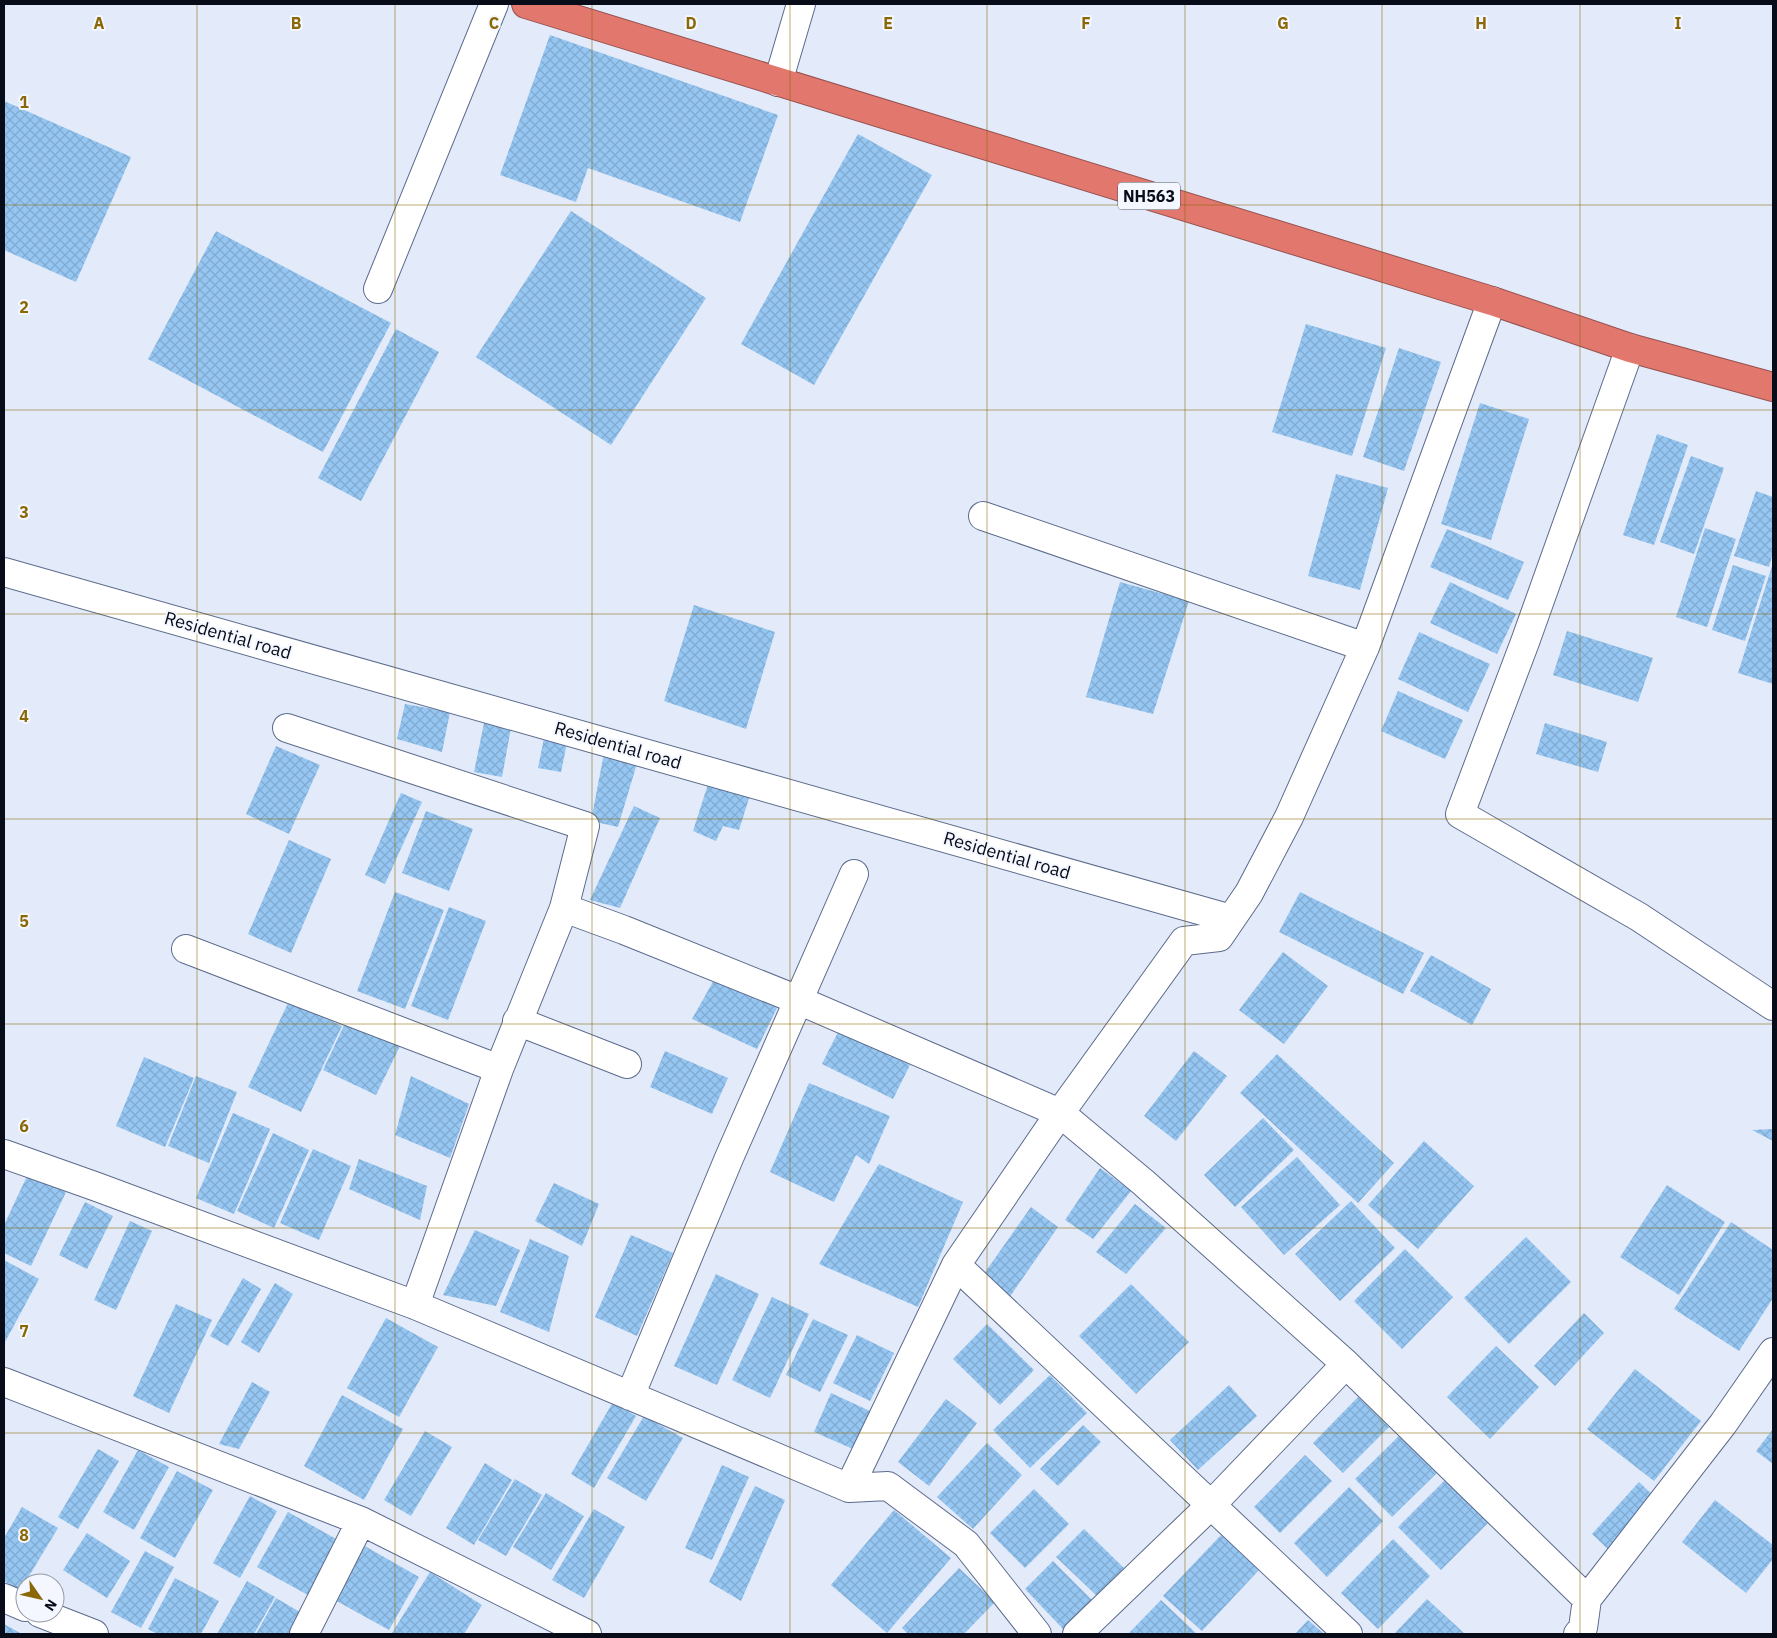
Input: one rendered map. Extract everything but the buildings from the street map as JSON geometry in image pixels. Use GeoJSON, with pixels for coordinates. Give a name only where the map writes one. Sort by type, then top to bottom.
{"type":"FeatureCollection","features":[{"type":"Feature","properties":{"kind":"highway","name":"NH563"},"geometry":{"type":"LineString","coordinates":[[526,4],[1492,301],[1630,348],[1773,387]]}},
{"type":"Feature","properties":{"kind":"street"},"geometry":{"type":"LineString","coordinates":[[378,289],[494,4]]}},
{"type":"Feature","properties":{"kind":"street"},"geometry":{"type":"LineString","coordinates":[[778,82],[801,4]]}},
{"type":"Feature","properties":{"kind":"street"},"geometry":{"type":"LineString","coordinates":[[849,1488],[956,1265],[1060,1113],[1184,941],[1219,937],[1249,893],[1289,817],[1365,647],[1492,301]]}},
{"type":"Feature","properties":{"kind":"street"},"geometry":{"type":"LineString","coordinates":[[1630,348],[1528,632],[1460,814],[1639,917],[1773,1006]]}},
{"type":"Feature","properties":{"kind":"street"},"geometry":{"type":"LineString","coordinates":[[983,516],[1365,647]]}},
{"type":"Feature","properties":{"kind":"street","name":"Residential road"},"geometry":{"type":"LineString","coordinates":[[4,572],[1231,919]]}},
{"type":"Feature","properties":{"kind":"street"},"geometry":{"type":"LineString","coordinates":[[287,728],[585,826],[564,908],[517,1021],[415,1305]]}},
{"type":"Feature","properties":{"kind":"street"},"geometry":{"type":"LineString","coordinates":[[630,1396],[729,1158],[854,874]]}},
{"type":"Feature","properties":{"kind":"street"},"geometry":{"type":"LineString","coordinates":[[564,908],[798,1000],[1060,1113],[1144,1182],[1346,1364],[1587,1599]]}},
{"type":"Feature","properties":{"kind":"street"},"geometry":{"type":"LineString","coordinates":[[186,949],[499,1069]]}},
{"type":"Feature","properties":{"kind":"street"},"geometry":{"type":"LineString","coordinates":[[517,1021],[627,1064]]}},
{"type":"Feature","properties":{"kind":"street"},"geometry":{"type":"LineString","coordinates":[[4,1154],[415,1305],[849,1488],[888,1486],[966,1544],[1037,1634]]}},
{"type":"Feature","properties":{"kind":"street"},"geometry":{"type":"LineString","coordinates":[[956,1265],[1348,1634]]}},
{"type":"Feature","properties":{"kind":"street"},"geometry":{"type":"LineString","coordinates":[[1583,1632],[1587,1599],[1723,1424],[1773,1352]]}},
{"type":"Feature","properties":{"kind":"street"},"geometry":{"type":"LineString","coordinates":[[1077,1634],[1212,1504],[1346,1364]]}},
{"type":"Feature","properties":{"kind":"street"},"geometry":{"type":"LineString","coordinates":[[4,1382],[362,1521],[587,1634]]}},
{"type":"Feature","properties":{"kind":"street"},"geometry":{"type":"LineString","coordinates":[[304,1634],[362,1521]]}},
{"type":"Feature","properties":{"kind":"street"},"geometry":{"type":"LineString","coordinates":[[65,1623],[94,1634]]}}]}
